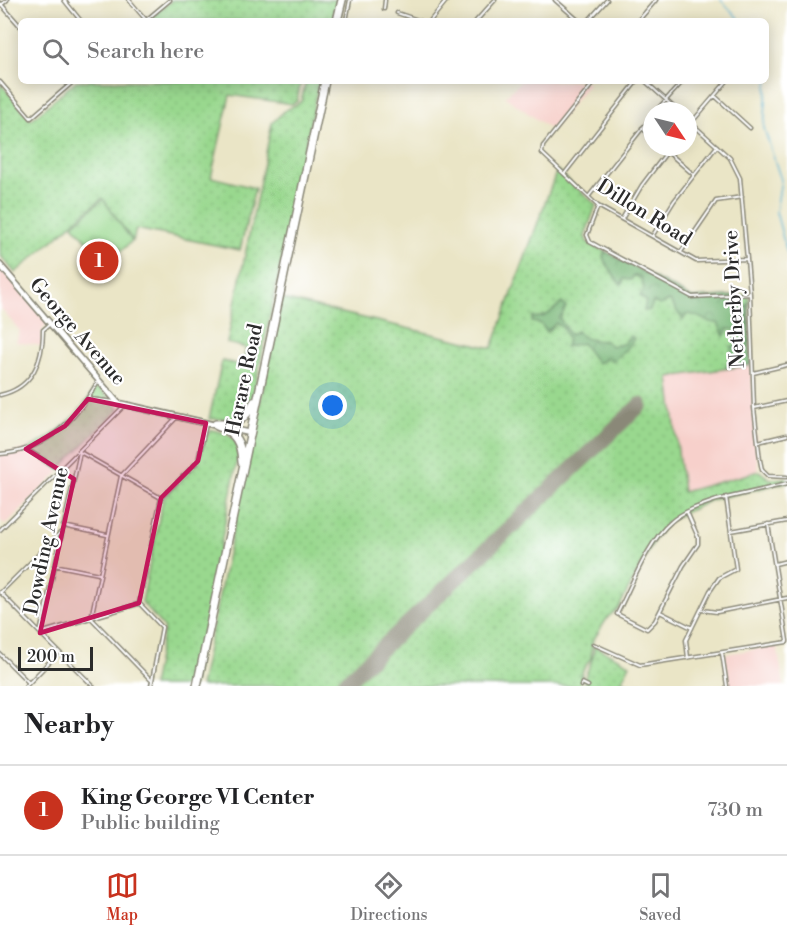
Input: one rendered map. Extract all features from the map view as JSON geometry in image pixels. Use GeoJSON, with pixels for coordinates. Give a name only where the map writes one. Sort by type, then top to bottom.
{"type":"FeatureCollection","features":[{"type":"Feature","properties":{"kind":"highway"},"geometry":{"type":"LineString","coordinates":[[338,18],[342,0]]}},
{"type":"Feature","properties":{"kind":"highway","name":"Harare Road"},"geometry":{"type":"LineString","coordinates":[[196,686],[324,84]]}},
{"type":"Feature","properties":{"kind":"highway"},"geometry":{"type":"LineString","coordinates":[[212,424],[232,425],[244,418],[259,392]]}},
{"type":"Feature","properties":{"kind":"highway"},"geometry":{"type":"LineString","coordinates":[[212,424],[231,431],[237,438],[243,470]]}},
{"type":"Feature","properties":{"kind":"main road","name":"George Avenue"},"geometry":{"type":"LineString","coordinates":[[1,267],[118,403],[176,418],[250,432]]}},
{"type":"Feature","properties":{"kind":"street"},"geometry":{"type":"LineString","coordinates":[[7,0],[0,4],[18,24]]}},
{"type":"Feature","properties":{"kind":"street"},"geometry":{"type":"LineString","coordinates":[[64,0],[79,18]]}},
{"type":"Feature","properties":{"kind":"street"},"geometry":{"type":"LineString","coordinates":[[129,0],[144,18]]}},
{"type":"Feature","properties":{"kind":"street"},"geometry":{"type":"LineString","coordinates":[[149,18],[170,0]]}},
{"type":"Feature","properties":{"kind":"street"},"geometry":{"type":"LineString","coordinates":[[347,18],[350,0]]}},
{"type":"Feature","properties":{"kind":"street"},"geometry":{"type":"LineString","coordinates":[[384,9],[386,0]]}},
{"type":"Feature","properties":{"kind":"street"},"geometry":{"type":"LineString","coordinates":[[432,18],[446,0]]}},
{"type":"Feature","properties":{"kind":"street"},"geometry":{"type":"LineString","coordinates":[[479,18],[495,0]]}},
{"type":"Feature","properties":{"kind":"street"},"geometry":{"type":"LineString","coordinates":[[557,0],[576,18]]}},
{"type":"Feature","properties":{"kind":"street"},"geometry":{"type":"LineString","coordinates":[[591,18],[607,0]]}},
{"type":"Feature","properties":{"kind":"street"},"geometry":{"type":"LineString","coordinates":[[641,18],[656,0]]}},
{"type":"Feature","properties":{"kind":"street"},"geometry":{"type":"LineString","coordinates":[[340,10],[348,12]]}},
{"type":"Feature","properties":{"kind":"street"},"geometry":{"type":"LineString","coordinates":[[397,13],[412,18]]}},
{"type":"Feature","properties":{"kind":"street"},"geometry":{"type":"LineString","coordinates":[[0,82],[30,118],[70,85]]}},
{"type":"Feature","properties":{"kind":"street","name":"Dillon Road"},"geometry":{"type":"LineString","coordinates":[[593,84],[541,151],[598,206],[701,263],[747,259]]}},
{"type":"Feature","properties":{"kind":"street"},"geometry":{"type":"LineString","coordinates":[[564,174],[635,84]]}},
{"type":"Feature","properties":{"kind":"street"},"geometry":{"type":"LineString","coordinates":[[648,84],[666,100],[679,84]]}},
{"type":"Feature","properties":{"kind":"street"},"geometry":{"type":"LineString","coordinates":[[697,114],[725,84]]}},
{"type":"Feature","properties":{"kind":"street"},"geometry":{"type":"LineString","coordinates":[[715,96],[750,128]]}},
{"type":"Feature","properties":{"kind":"street","name":"Netherby Drive"},"geometry":{"type":"LineString","coordinates":[[697,127],[735,165],[742,197],[750,294],[754,408],[761,466],[766,474],[773,478],[787,477]]}},
{"type":"Feature","properties":{"kind":"street"},"geometry":{"type":"LineString","coordinates":[[588,197],[642,128]]}},
{"type":"Feature","properties":{"kind":"street"},"geometry":{"type":"LineString","coordinates":[[653,235],[666,213],[717,146]]}},
{"type":"Feature","properties":{"kind":"street"},"geometry":{"type":"LineString","coordinates":[[622,219],[642,185],[664,156]]}},
{"type":"Feature","properties":{"kind":"street"},"geometry":{"type":"LineString","coordinates":[[672,156],[694,176]]}},
{"type":"Feature","properties":{"kind":"street"},"geometry":{"type":"LineString","coordinates":[[681,252],[718,200],[742,197]]}},
{"type":"Feature","properties":{"kind":"street"},"geometry":{"type":"LineString","coordinates":[[598,206],[587,235],[590,242],[692,297],[750,294]]}},
{"type":"Feature","properties":{"kind":"street"},"geometry":{"type":"LineString","coordinates":[[0,394],[18,388],[33,374],[42,354],[44,330],[50,324]]}},
{"type":"Feature","properties":{"kind":"street"},"geometry":{"type":"LineString","coordinates":[[753,373],[787,365]]}},
{"type":"Feature","properties":{"kind":"street"},"geometry":{"type":"LineString","coordinates":[[0,454],[26,449],[46,440],[65,426],[88,399],[98,381]]}},
{"type":"Feature","properties":{"kind":"street"},"geometry":{"type":"LineString","coordinates":[[88,399],[118,403]]}},
{"type":"Feature","properties":{"kind":"street"},"geometry":{"type":"LineString","coordinates":[[754,408],[787,401]]}},
{"type":"Feature","properties":{"kind":"street"},"geometry":{"type":"LineString","coordinates":[[0,530],[81,452],[124,405]]}},
{"type":"Feature","properties":{"kind":"street"},"geometry":{"type":"LineString","coordinates":[[91,618],[121,476],[176,418]]}},
{"type":"Feature","properties":{"kind":"street"},"geometry":{"type":"LineString","coordinates":[[139,603],[161,498],[198,461],[212,424]]}},
{"type":"Feature","properties":{"kind":"street"},"geometry":{"type":"LineString","coordinates":[[758,442],[787,435]]}},
{"type":"Feature","properties":{"kind":"street"},"geometry":{"type":"LineString","coordinates":[[26,449],[61,471]]}},
{"type":"Feature","properties":{"kind":"street"},"geometry":{"type":"LineString","coordinates":[[81,452],[161,498]]}},
{"type":"Feature","properties":{"kind":"street","name":"Dowding Avenue"},"geometry":{"type":"LineString","coordinates":[[81,452],[40,633],[93,686]]}},
{"type":"Feature","properties":{"kind":"street"},"geometry":{"type":"LineString","coordinates":[[687,512],[698,542],[660,612],[648,629],[617,614],[659,535],[672,520],[687,512],[726,497],[787,484]]}},
{"type":"Feature","properties":{"kind":"street"},"geometry":{"type":"LineString","coordinates":[[688,658],[686,642],[716,581],[736,569],[726,497]]}},
{"type":"Feature","properties":{"kind":"street"},"geometry":{"type":"LineString","coordinates":[[0,521],[4,525]]}},
{"type":"Feature","properties":{"kind":"street"},"geometry":{"type":"LineString","coordinates":[[731,531],[787,521]]}},
{"type":"Feature","properties":{"kind":"street"},"geometry":{"type":"LineString","coordinates":[[593,644],[638,665],[787,641],[768,524]]}},
{"type":"Feature","properties":{"kind":"street"},"geometry":{"type":"LineString","coordinates":[[63,526],[107,535]]}},
{"type":"Feature","properties":{"kind":"street"},"geometry":{"type":"LineString","coordinates":[[62,531],[0,593],[40,633],[139,603]]}},
{"type":"Feature","properties":{"kind":"street"},"geometry":{"type":"LineString","coordinates":[[774,564],[787,561]]}},
{"type":"Feature","properties":{"kind":"street"},"geometry":{"type":"LineString","coordinates":[[54,566],[99,574]]}},
{"type":"Feature","properties":{"kind":"street"},"geometry":{"type":"LineString","coordinates":[[701,609],[717,612],[787,598]]}},
{"type":"Feature","properties":{"kind":"street"},"geometry":{"type":"LineString","coordinates":[[139,603],[162,627],[151,686]]}},
{"type":"Feature","properties":{"kind":"street"},"geometry":{"type":"LineString","coordinates":[[660,612],[692,628]]}},
{"type":"Feature","properties":{"kind":"street"},"geometry":{"type":"LineString","coordinates":[[91,618],[152,681]]}},
{"type":"Feature","properties":{"kind":"street"},"geometry":{"type":"LineString","coordinates":[[26,686],[59,652]]}},
{"type":"Feature","properties":{"kind":"street"},"geometry":{"type":"LineString","coordinates":[[722,652],[727,686]]}},
{"type":"Feature","properties":{"kind":"street"},"geometry":{"type":"LineString","coordinates":[[0,654],[29,683]]}},
{"type":"Feature","properties":{"kind":"street"},"geometry":{"type":"LineString","coordinates":[[0,662],[4,658]]}},
{"type":"Feature","properties":{"kind":"street"},"geometry":{"type":"LineString","coordinates":[[582,685],[588,686]]}},
{"type":"Feature","properties":{"kind":"highlighted area"},"geometry":{"type":"Polygon","coordinates":[[[88,399],[206,423],[198,461],[161,498],[139,603],[40,633],[63,526],[74,479],[26,449],[65,426],[88,399]]]}},
{"type":"Feature","properties":{"kind":"shaded area"},"geometry":{"type":"Polygon","coordinates":[[[518,84],[588,84],[552,130],[505,97],[518,84]]]}},
{"type":"Feature","properties":{"kind":"shaded area"},"geometry":{"type":"Polygon","coordinates":[[[0,267],[48,323],[42,329],[42,346],[16,342],[20,331],[0,308],[0,267]]]}},
{"type":"Feature","properties":{"kind":"shaded area"},"geometry":{"type":"Polygon","coordinates":[[[751,366],[758,471],[683,492],[669,377],[751,366]]]}},
{"type":"Feature","properties":{"kind":"shaded area"},"geometry":{"type":"Polygon","coordinates":[[[26,449],[60,471],[5,525],[0,520],[0,454],[26,449]]]}},
{"type":"Feature","properties":{"kind":"shaded area"},"geometry":{"type":"Polygon","coordinates":[[[777,646],[784,686],[729,686],[725,654],[777,646]]]}},
{"type":"Feature","properties":{"kind":"green space"},"geometry":{"type":"Polygon","coordinates":[[[172,0],[337,0],[333,18],[151,18],[172,0]]]}},
{"type":"Feature","properties":{"kind":"green space"},"geometry":{"type":"Polygon","coordinates":[[[0,83],[31,120],[73,84],[300,84],[297,101],[292,104],[230,95],[211,177],[255,188],[240,250],[136,229],[133,241],[102,198],[15,273],[0,255],[0,83]]]}},
{"type":"Feature","properties":{"kind":"green space"},"geometry":{"type":"Polygon","coordinates":[[[305,84],[318,84],[252,402],[238,419],[209,419],[222,361],[242,365],[246,348],[227,343],[272,123],[284,111],[301,102],[305,84]]]}},
{"type":"Feature","properties":{"kind":"green space"},"geometry":{"type":"Polygon","coordinates":[[[557,170],[596,205],[585,236],[587,242],[692,298],[745,295],[749,297],[751,365],[669,377],[683,492],[759,471],[770,479],[787,478],[787,482],[711,500],[674,518],[665,525],[655,539],[618,609],[608,617],[592,642],[591,658],[583,670],[579,686],[200,686],[282,299],[492,348],[557,170]]]}},
{"type":"Feature","properties":{"kind":"green space"},"geometry":{"type":"Polygon","coordinates":[[[103,199],[132,241],[112,259],[97,252],[73,225],[103,199]]]}},
{"type":"Feature","properties":{"kind":"green space"},"geometry":{"type":"Polygon","coordinates":[[[605,251],[692,298],[733,296],[744,308],[748,304],[750,365],[726,368],[731,355],[731,347],[738,346],[742,339],[738,330],[728,329],[724,336],[718,323],[687,314],[683,320],[670,301],[660,305],[653,302],[650,310],[644,311],[646,301],[640,296],[644,289],[641,278],[634,275],[631,280],[624,279],[622,284],[619,283],[603,258],[605,251]]]}},
{"type":"Feature","properties":{"kind":"green space"},"geometry":{"type":"Polygon","coordinates":[[[562,303],[566,307],[560,319],[570,335],[577,331],[586,338],[605,341],[612,346],[623,344],[630,336],[634,338],[613,361],[607,359],[597,363],[582,343],[565,347],[568,340],[563,328],[556,323],[547,332],[541,324],[532,322],[533,317],[545,316],[562,303]]]}},
{"type":"Feature","properties":{"kind":"green space"},"geometry":{"type":"Polygon","coordinates":[[[97,386],[119,409],[59,469],[28,449],[67,423],[97,386]]]}},
{"type":"Feature","properties":{"kind":"green space"},"geometry":{"type":"Polygon","coordinates":[[[211,430],[223,432],[231,437],[237,444],[238,456],[193,686],[152,686],[164,628],[142,602],[163,499],[199,462],[205,437],[211,430]]]}},
{"type":"Feature","properties":{"kind":"green space"},"geometry":{"type":"Polygon","coordinates":[[[594,646],[630,664],[622,680],[632,686],[592,686],[584,682],[594,646]]]}},
{"type":"Feature","properties":{"kind":"waterway"},"geometry":{"type":"LineString","coordinates":[[721,0],[738,18]]}},
{"type":"Feature","properties":{"kind":"waterway"},"geometry":{"type":"LineString","coordinates":[[767,84],[764,128],[781,180],[776,212],[787,253]]}},
{"type":"Feature","properties":{"kind":"runway"},"geometry":{"type":"LineString","coordinates":[[342,686],[640,405]]}},
{"type":"Feature","properties":{"kind":"place","name":"King George VI Center"},"geometry":{"type":"Point","coordinates":[99,261]}}]}
